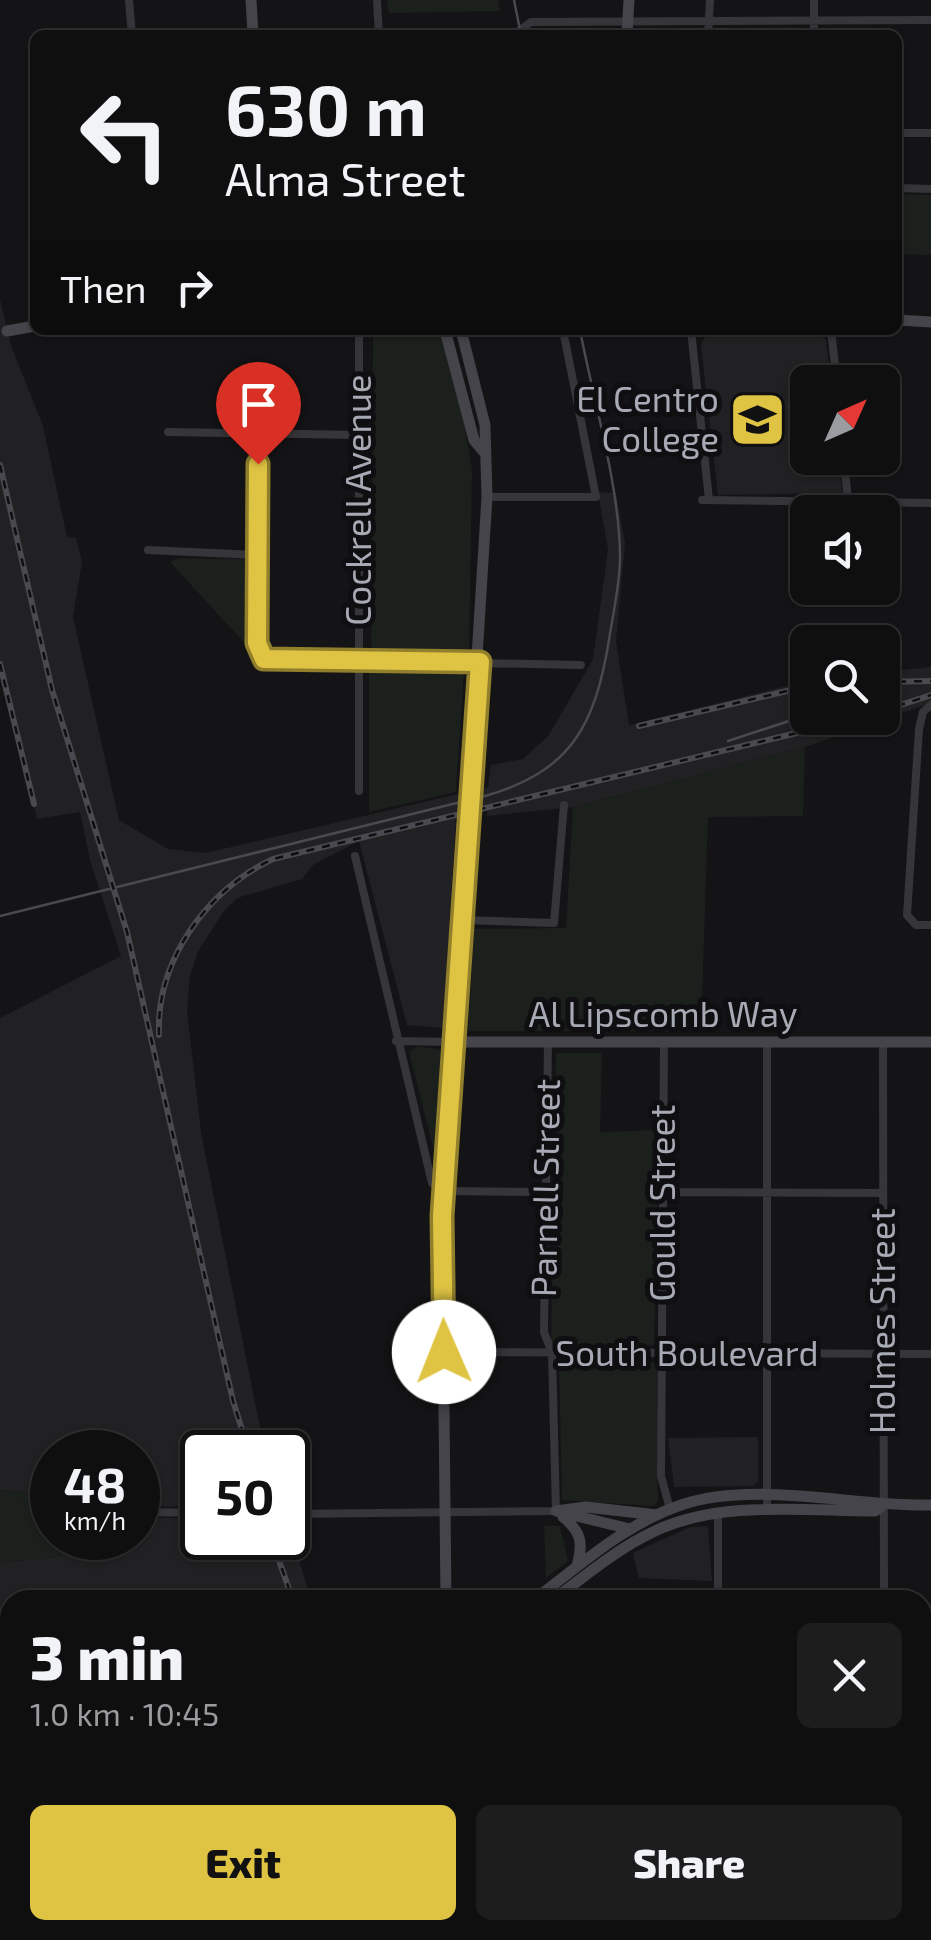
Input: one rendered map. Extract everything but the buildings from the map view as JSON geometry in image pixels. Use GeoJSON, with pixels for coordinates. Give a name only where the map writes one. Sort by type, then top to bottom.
{"type":"FeatureCollection","features":[{"type":"Feature","properties":{"kind":"main road"},"geometry":{"type":"LineString","coordinates":[[251,0],[254,30]]}},
{"type":"Feature","properties":{"kind":"main road"},"geometry":{"type":"LineString","coordinates":[[627,28],[628,0]]}},
{"type":"Feature","properties":{"kind":"main road"},"geometry":{"type":"LineString","coordinates":[[902,320],[931,322]]}},
{"type":"Feature","properties":{"kind":"main road"},"geometry":{"type":"LineString","coordinates":[[7,331],[30,327]]}},
{"type":"Feature","properties":{"kind":"main road"},"geometry":{"type":"LineString","coordinates":[[446,335],[474,440],[483,451]]}},
{"type":"Feature","properties":{"kind":"main road"},"geometry":{"type":"LineString","coordinates":[[446,1590],[444,1190],[480,662],[487,496],[485,425],[462,335]]}},
{"type":"Feature","properties":{"kind":"main road","name":"Al Lipscomb Way"},"geometry":{"type":"LineString","coordinates":[[454,1042],[931,1042]]}},
{"type":"Feature","properties":{"kind":"main road"},"geometry":{"type":"LineString","coordinates":[[547,1590],[629,1529],[670,1509],[722,1497],[767,1504]]}},
{"type":"Feature","properties":{"kind":"main road"},"geometry":{"type":"LineString","coordinates":[[567,1590],[621,1550],[678,1522],[767,1504],[875,1500],[883,1505],[931,1504]]}},
{"type":"Feature","properties":{"kind":"main road"},"geometry":{"type":"LineString","coordinates":[[606,1508],[629,1529]]}},
{"type":"Feature","properties":{"kind":"main road"},"geometry":{"type":"LineString","coordinates":[[556,1512],[606,1508],[657,1515]]}},
{"type":"Feature","properties":{"kind":"main road"},"geometry":{"type":"LineString","coordinates":[[556,1512],[646,1536]]}},
{"type":"Feature","properties":{"kind":"main road"},"geometry":{"type":"LineString","coordinates":[[556,1512],[579,1534],[576,1568]]}},
{"type":"Feature","properties":{"kind":"main road"},"geometry":{"type":"LineString","coordinates":[[621,1550],[629,1529]]}},
{"type":"Feature","properties":{"kind":"street"},"geometry":{"type":"LineString","coordinates":[[130,0],[132,30]]}},
{"type":"Feature","properties":{"kind":"street"},"geometry":{"type":"LineString","coordinates":[[376,0],[378,30]]}},
{"type":"Feature","properties":{"kind":"street"},"geometry":{"type":"LineString","coordinates":[[708,30],[710,0]]}},
{"type":"Feature","properties":{"kind":"street"},"geometry":{"type":"LineString","coordinates":[[814,0],[814,30]]}},
{"type":"Feature","properties":{"kind":"street"},"geometry":{"type":"LineString","coordinates":[[518,30],[531,22],[627,28],[709,20],[931,20]]}},
{"type":"Feature","properties":{"kind":"street"},"geometry":{"type":"LineString","coordinates":[[902,133],[931,133]]}},
{"type":"Feature","properties":{"kind":"street"},"geometry":{"type":"LineString","coordinates":[[902,188],[931,188]]}},
{"type":"Feature","properties":{"kind":"street","name":"Cockrell Avenue"},"geometry":{"type":"LineString","coordinates":[[359,335],[359,790]]}},
{"type":"Feature","properties":{"kind":"street"},"geometry":{"type":"LineString","coordinates":[[487,496],[596,497],[565,335]]}},
{"type":"Feature","properties":{"kind":"street"},"geometry":{"type":"LineString","coordinates":[[691,335],[706,500],[790,501]]}},
{"type":"Feature","properties":{"kind":"street"},"geometry":{"type":"LineString","coordinates":[[832,335],[835,365]]}},
{"type":"Feature","properties":{"kind":"street"},"geometry":{"type":"LineString","coordinates":[[168,432],[359,435]]}},
{"type":"Feature","properties":{"kind":"street"},"geometry":{"type":"LineString","coordinates":[[258,434],[257,643],[264,659],[581,665]]}},
{"type":"Feature","properties":{"kind":"street"},"geometry":{"type":"LineString","coordinates":[[900,503],[931,503]]}},
{"type":"Feature","properties":{"kind":"street"},"geometry":{"type":"LineString","coordinates":[[148,550],[257,556]]}},
{"type":"Feature","properties":{"kind":"street"},"geometry":{"type":"LineString","coordinates":[[929,705],[919,729],[910,921],[931,925]]}},
{"type":"Feature","properties":{"kind":"street"},"geometry":{"type":"LineString","coordinates":[[919,729],[931,730]]}},
{"type":"Feature","properties":{"kind":"street"},"geometry":{"type":"LineString","coordinates":[[462,920],[554,923],[564,805]]}},
{"type":"Feature","properties":{"kind":"street"},"geometry":{"type":"LineString","coordinates":[[355,856],[429,1177],[444,1190],[546,1192]]}},
{"type":"Feature","properties":{"kind":"street","name":"Al Lipscomb Way"},"geometry":{"type":"LineString","coordinates":[[396,1041],[454,1042]]}},
{"type":"Feature","properties":{"kind":"street","name":"Parnell Street"},"geometry":{"type":"LineString","coordinates":[[548,1042],[544,1332],[552,1353],[556,1512]]}},
{"type":"Feature","properties":{"kind":"street","name":"Gould Street"},"geometry":{"type":"LineString","coordinates":[[664,1042],[662,1484],[670,1509]]}},
{"type":"Feature","properties":{"kind":"street"},"geometry":{"type":"LineString","coordinates":[[767,1042],[767,1504]]}},
{"type":"Feature","properties":{"kind":"street","name":"Holmes Street"},"geometry":{"type":"LineString","coordinates":[[883,1043],[884,1590]]}},
{"type":"Feature","properties":{"kind":"street"},"geometry":{"type":"LineString","coordinates":[[663,1192],[882,1192]]}},
{"type":"Feature","properties":{"kind":"street","name":"South Boulevard"},"geometry":{"type":"LineString","coordinates":[[444,1352],[931,1354]]}},
{"type":"Feature","properties":{"kind":"street"},"geometry":{"type":"LineString","coordinates":[[310,1514],[556,1512]]}},
{"type":"Feature","properties":{"kind":"street"},"geometry":{"type":"LineString","coordinates":[[718,1513],[718,1590]]}},
{"type":"Feature","properties":{"kind":"shaded area"},"geometry":{"type":"Polygon","coordinates":[[[387,0],[498,0],[500,11],[389,13],[387,0]]]}},
{"type":"Feature","properties":{"kind":"shaded area"},"geometry":{"type":"Polygon","coordinates":[[[902,194],[931,195],[931,255],[902,254],[902,194]]]}},
{"type":"Feature","properties":{"kind":"shaded area"},"geometry":{"type":"Polygon","coordinates":[[[0,299],[11,346],[43,426],[67,537],[76,538],[82,562],[73,617],[119,820],[168,849],[206,853],[488,787],[491,765],[523,759],[549,735],[593,659],[608,550],[598,492],[616,493],[625,543],[616,641],[629,725],[790,685],[790,735],[839,735],[573,807],[487,816],[487,810],[456,816],[443,1028],[407,1025],[359,841],[313,865],[302,879],[237,898],[224,911],[198,951],[190,976],[187,1010],[201,1133],[261,1430],[180,1430],[180,1506],[160,1507],[160,1430],[30,1430],[30,1492],[0,1490],[0,1018],[121,956],[90,860],[80,812],[37,819],[0,672],[0,299]]]}},
{"type":"Feature","properties":{"kind":"shaded area"},"geometry":{"type":"Polygon","coordinates":[[[441,335],[460,399],[472,469],[469,654],[371,654],[373,336],[441,335]]]}},
{"type":"Feature","properties":{"kind":"shaded area","name":"El Centro College"},"geometry":{"type":"Polygon","coordinates":[[[707,335],[821,335],[826,339],[829,365],[790,365],[790,475],[840,475],[842,493],[718,495],[701,345],[707,335]]]}},
{"type":"Feature","properties":{"kind":"shaded area"},"geometry":{"type":"Polygon","coordinates":[[[178,558],[243,559],[252,567],[251,650],[170,562],[178,558]]]}},
{"type":"Feature","properties":{"kind":"shaded area"},"geometry":{"type":"Polygon","coordinates":[[[931,667],[931,703],[900,714],[900,670],[931,667]]]}},
{"type":"Feature","properties":{"kind":"shaded area"},"geometry":{"type":"Polygon","coordinates":[[[464,671],[456,792],[369,812],[369,673],[464,671]]]}},
{"type":"Feature","properties":{"kind":"shaded area"},"geometry":{"type":"Polygon","coordinates":[[[805,747],[803,816],[708,817],[701,1031],[468,1031],[474,929],[566,928],[573,807],[805,747]]]}},
{"type":"Feature","properties":{"kind":"shaded area"},"geometry":{"type":"Polygon","coordinates":[[[417,1046],[441,1050],[434,1151],[409,1052],[417,1046]]]}},
{"type":"Feature","properties":{"kind":"shaded area"},"geometry":{"type":"Polygon","coordinates":[[[556,1053],[602,1053],[600,1132],[659,1130],[654,1345],[551,1346],[556,1053]]]}},
{"type":"Feature","properties":{"kind":"shaded area"},"geometry":{"type":"Polygon","coordinates":[[[559,1361],[657,1362],[658,1501],[653,1506],[562,1500],[559,1361]]]}},
{"type":"Feature","properties":{"kind":"shaded area"},"geometry":{"type":"Polygon","coordinates":[[[758,1437],[758,1482],[753,1486],[674,1487],[668,1438],[758,1437]]]}},
{"type":"Feature","properties":{"kind":"shaded area"},"geometry":{"type":"Polygon","coordinates":[[[0,1490],[30,1492],[30,1560],[0,1563],[0,1490]]]}},
{"type":"Feature","properties":{"kind":"shaded area"},"geometry":{"type":"Polygon","coordinates":[[[160,1518],[180,1518],[180,1560],[299,1560],[308,1590],[0,1590],[0,1563],[160,1560],[160,1518]]]}},
{"type":"Feature","properties":{"kind":"shaded area"},"geometry":{"type":"Polygon","coordinates":[[[544,1526],[560,1526],[568,1561],[546,1578],[544,1526]]]}},
{"type":"Feature","properties":{"kind":"shaded area"},"geometry":{"type":"Polygon","coordinates":[[[708,1526],[712,1581],[639,1578],[633,1553],[690,1527],[708,1526]]]}},
{"type":"Feature","properties":{"kind":"tram line"},"geometry":{"type":"LineString","coordinates":[[514,0],[520,30]]}},
{"type":"Feature","properties":{"kind":"tram line"},"geometry":{"type":"LineString","coordinates":[[0,916],[485,796],[515,786],[559,758],[587,720],[596,697],[620,567],[611,473],[581,335]]}},
{"type":"Feature","properties":{"kind":"tram line"},"geometry":{"type":"LineString","coordinates":[[728,741],[790,721]]}},
{"type":"Feature","properties":{"kind":"railway"},"geometry":{"type":"LineString","coordinates":[[0,465],[52,690],[127,932],[242,1430]]}},
{"type":"Feature","properties":{"kind":"railway"},"geometry":{"type":"LineString","coordinates":[[0,664],[34,804]]}},
{"type":"Feature","properties":{"kind":"railway"},"geometry":{"type":"LineString","coordinates":[[900,682],[931,681]]}},
{"type":"Feature","properties":{"kind":"railway"},"geometry":{"type":"LineString","coordinates":[[639,726],[790,690]]}},
{"type":"Feature","properties":{"kind":"railway"},"geometry":{"type":"LineString","coordinates":[[900,705],[931,695]]}},
{"type":"Feature","properties":{"kind":"railway"},"geometry":{"type":"LineString","coordinates":[[159,1035],[166,980],[190,930],[227,889],[273,859],[790,735]]}},
{"type":"Feature","properties":{"kind":"railway"},"geometry":{"type":"LineString","coordinates":[[279,1560],[289,1590]]}},
{"type":"Feature","properties":{"kind":"place","name":"El Centro College"},"geometry":{"type":"Point","coordinates":[758,420]}},
{"type":"Feature","properties":{"kind":"route"},"geometry":{"type":"LineString","coordinates":[[258,464],[257,643],[264,659],[480,662],[442,1216],[444,1352]]}}]}
